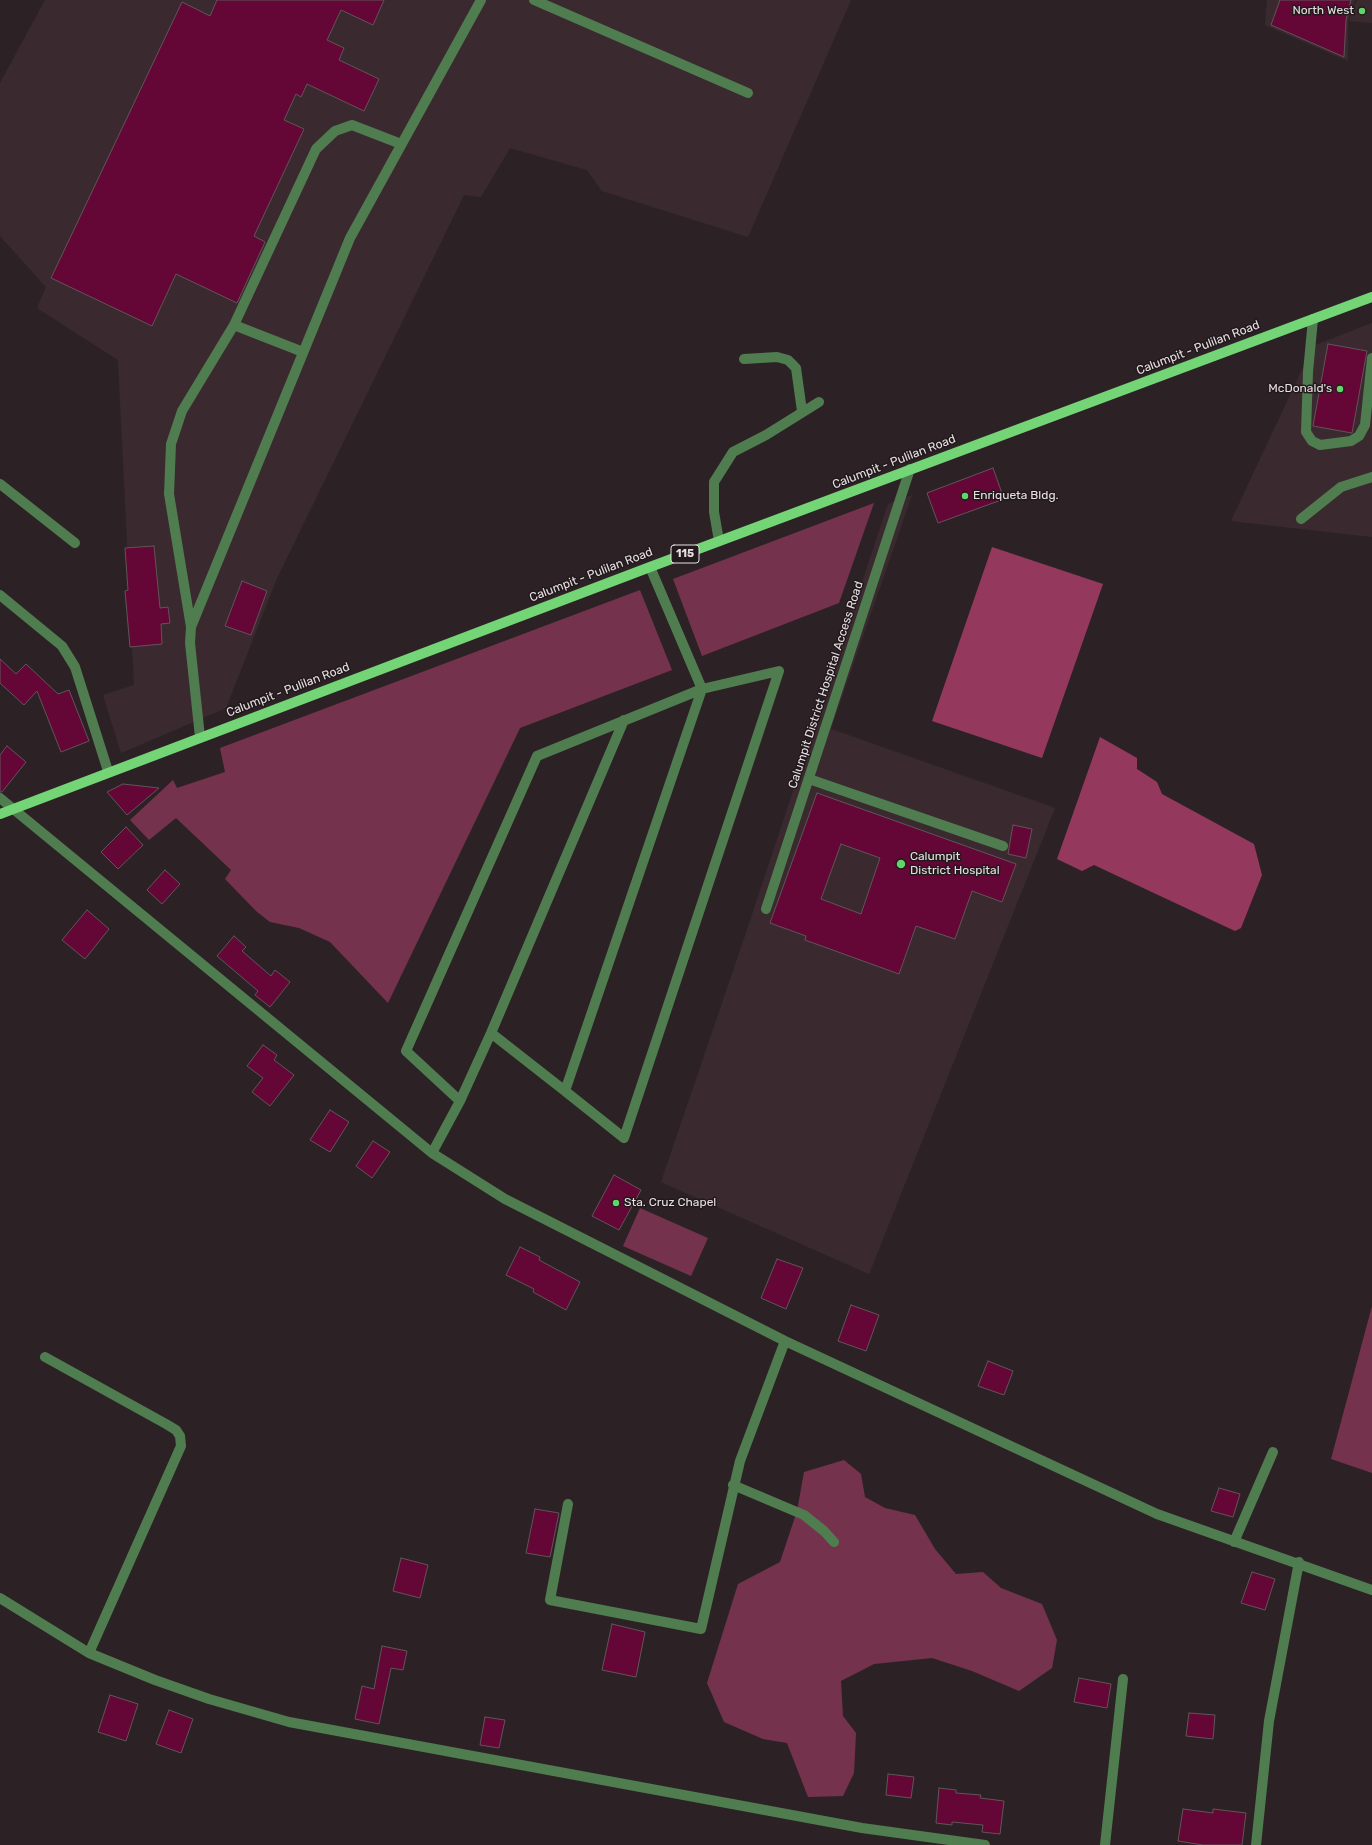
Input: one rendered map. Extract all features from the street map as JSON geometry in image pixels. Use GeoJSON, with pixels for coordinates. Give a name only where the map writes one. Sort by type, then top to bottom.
{"type":"FeatureCollection","features":[{"type":"Feature","properties":{"kind":"main road","name":"Calumpit - Pulilan Road"},"geometry":{"type":"LineString","coordinates":[[0,814],[108,771],[1372,297]]}},
{"type":"Feature","properties":{"kind":"street"},"geometry":{"type":"LineString","coordinates":[[190,627],[350,238],[481,0]]}},
{"type":"Feature","properties":{"kind":"street"},"geometry":{"type":"LineString","coordinates":[[534,0],[748,93]]}},
{"type":"Feature","properties":{"kind":"street"},"geometry":{"type":"LineString","coordinates":[[200,737],[190,643],[190,627],[169,494],[171,444],[182,411],[234,325],[316,149],[335,131],[352,125],[401,144]]}},
{"type":"Feature","properties":{"kind":"street"},"geometry":{"type":"LineString","coordinates":[[1313,319],[1308,372],[1306,432],[1312,441],[1320,445],[1351,442],[1359,436],[1365,425],[1372,358]]}},
{"type":"Feature","properties":{"kind":"street"},"geometry":{"type":"LineString","coordinates":[[234,325],[304,352]]}},
{"type":"Feature","properties":{"kind":"street"},"geometry":{"type":"LineString","coordinates":[[744,359],[777,357],[788,360],[796,368],[802,411]]}},
{"type":"Feature","properties":{"kind":"street"},"geometry":{"type":"LineString","coordinates":[[719,541],[714,512],[714,482],[733,452],[766,435],[802,411],[819,402]]}},
{"type":"Feature","properties":{"kind":"street","name":"Calumpit District Hospital Access Road"},"geometry":{"type":"LineString","coordinates":[[766,909],[910,469]]}},
{"type":"Feature","properties":{"kind":"street"},"geometry":{"type":"LineString","coordinates":[[1301,519],[1341,487],[1361,479],[1372,477]]}},
{"type":"Feature","properties":{"kind":"street"},"geometry":{"type":"LineString","coordinates":[[2,489],[76,543]]}},
{"type":"Feature","properties":{"kind":"street"},"geometry":{"type":"LineString","coordinates":[[565,1091],[702,689],[650,567]]}},
{"type":"Feature","properties":{"kind":"street"},"geometry":{"type":"LineString","coordinates":[[0,595],[62,646],[75,667],[108,771]]}},
{"type":"Feature","properties":{"kind":"street"},"geometry":{"type":"LineString","coordinates":[[460,1102],[406,1051],[537,756],[702,689],[779,671],[624,1138],[491,1033]]}},
{"type":"Feature","properties":{"kind":"street"},"geometry":{"type":"LineString","coordinates":[[432,1153],[460,1102],[491,1033],[624,720]]}},
{"type":"Feature","properties":{"kind":"street"},"geometry":{"type":"LineString","coordinates":[[809,779],[1003,846]]}},
{"type":"Feature","properties":{"kind":"street"},"geometry":{"type":"LineString","coordinates":[[0,798],[432,1153],[505,1199],[785,1341],[1157,1514],[1234,1542],[1299,1562],[1372,1590]]}},
{"type":"Feature","properties":{"kind":"street"},"geometry":{"type":"LineString","coordinates":[[568,1504],[550,1600],[701,1629],[733,1485],[740,1461],[785,1341]]}},
{"type":"Feature","properties":{"kind":"street"},"geometry":{"type":"LineString","coordinates":[[45,1357],[166,1424],[176,1430],[180,1436],[181,1446],[89,1653]]}},
{"type":"Feature","properties":{"kind":"street"},"geometry":{"type":"LineString","coordinates":[[1234,1542],[1272,1452]]}},
{"type":"Feature","properties":{"kind":"street"},"geometry":{"type":"LineString","coordinates":[[733,1485],[804,1515],[824,1531],[834,1542]]}},
{"type":"Feature","properties":{"kind":"street"},"geometry":{"type":"LineString","coordinates":[[1256,1845],[1269,1721],[1299,1562]]}},
{"type":"Feature","properties":{"kind":"street"},"geometry":{"type":"LineString","coordinates":[[0,1598],[89,1653],[156,1680],[209,1699],[290,1722],[862,1828],[985,1845]]}},
{"type":"Feature","properties":{"kind":"street"},"geometry":{"type":"LineString","coordinates":[[1105,1845],[1123,1679]]}},
{"type":"Feature","properties":{"kind":"shaded area"},"geometry":{"type":"Polygon","coordinates":[[[45,0],[851,0],[748,237],[602,191],[587,170],[510,148],[481,197],[464,195],[277,578],[226,708],[121,753],[103,695],[134,685],[118,360],[37,308],[46,287],[0,236],[0,83],[45,0]]]}},
{"type":"Feature","properties":{"kind":"shaded area"},"geometry":{"type":"Polygon","coordinates":[[[1267,0],[1355,0],[1348,21],[1348,61],[1265,25],[1267,0]]]}},
{"type":"Feature","properties":{"kind":"shaded area","name":"North West"},"geometry":{"type":"Polygon","coordinates":[[[1357,0],[1372,0],[1372,23],[1349,21],[1357,0]]]}},
{"type":"Feature","properties":{"kind":"shaded area"},"geometry":{"type":"Polygon","coordinates":[[[1372,323],[1372,537],[1231,521],[1313,346],[1372,323]]]}},
{"type":"Feature","properties":{"kind":"shaded area","name":"Calumpit District Hospital"},"geometry":{"type":"Polygon","coordinates":[[[912,495],[831,729],[1055,808],[869,1274],[661,1182],[750,921],[888,504],[912,495]]]}},
{"type":"Feature","properties":{"kind":"shaded area"},"geometry":{"type":"Polygon","coordinates":[[[874,503],[839,603],[702,656],[673,579],[874,503]]]}},
{"type":"Feature","properties":{"kind":"shaded area"},"geometry":{"type":"Polygon","coordinates":[[[992,547],[1103,584],[1042,758],[932,721],[992,547]]]}},
{"type":"Feature","properties":{"kind":"shaded area"},"geometry":{"type":"Polygon","coordinates":[[[640,590],[672,670],[520,728],[388,1003],[330,942],[299,928],[270,922],[256,911],[225,879],[231,870],[176,818],[149,840],[130,820],[173,780],[177,788],[225,772],[220,748],[640,590]]]}},
{"type":"Feature","properties":{"kind":"shaded area"},"geometry":{"type":"Polygon","coordinates":[[[1100,737],[1137,758],[1137,769],[1157,782],[1162,794],[1254,844],[1262,875],[1241,928],[1235,931],[1094,865],[1082,871],[1057,859],[1100,737]]]}},
{"type":"Feature","properties":{"kind":"shaded area"},"geometry":{"type":"Polygon","coordinates":[[[640,1208],[708,1238],[691,1276],[623,1246],[640,1208]]]}},
{"type":"Feature","properties":{"kind":"shaded area"},"geometry":{"type":"Polygon","coordinates":[[[1372,1306],[1372,1473],[1331,1459],[1372,1306]]]}},
{"type":"Feature","properties":{"kind":"shaded area"},"geometry":{"type":"Polygon","coordinates":[[[844,1460],[861,1474],[865,1497],[885,1508],[915,1515],[935,1549],[956,1574],[983,1572],[1001,1588],[1042,1604],[1057,1640],[1052,1668],[1019,1691],[972,1671],[932,1658],[874,1664],[841,1681],[843,1716],[856,1733],[854,1773],[843,1796],[808,1797],[787,1743],[763,1739],[724,1722],[707,1683],[738,1584],[780,1562],[797,1511],[804,1472],[844,1460]]]}},
{"type":"Feature","properties":{"kind":"building"},"geometry":{"type":"Polygon","coordinates":[[[217,0],[384,0],[373,25],[341,10],[327,40],[344,48],[339,60],[379,79],[364,111],[307,84],[301,97],[296,94],[284,120],[304,129],[254,236],[265,242],[237,303],[176,274],[152,326],[51,278],[182,2],[210,16],[217,0]]]}},
{"type":"Feature","properties":{"kind":"building"},"geometry":{"type":"Polygon","coordinates":[[[1280,0],[1351,0],[1346,20],[1344,57],[1271,25],[1280,0]]]}},
{"type":"Feature","properties":{"kind":"building","name":"McDonald's"},"geometry":{"type":"Polygon","coordinates":[[[1328,344],[1367,351],[1352,433],[1313,426],[1328,344]]]}},
{"type":"Feature","properties":{"kind":"building","name":"Enriqueta Bldg."},"geometry":{"type":"Polygon","coordinates":[[[993,468],[1004,499],[938,523],[927,493],[993,468]]]}},
{"type":"Feature","properties":{"kind":"building"},"geometry":{"type":"Polygon","coordinates":[[[154,546],[160,608],[168,607],[170,623],[161,624],[162,644],[130,647],[125,591],[128,590],[125,548],[154,546]]]}},
{"type":"Feature","properties":{"kind":"building"},"geometry":{"type":"Polygon","coordinates":[[[242,581],[267,591],[251,635],[225,626],[242,581]]]}},
{"type":"Feature","properties":{"kind":"building"},"geometry":{"type":"Polygon","coordinates":[[[0,659],[16,674],[26,664],[58,694],[69,690],[89,741],[61,752],[37,691],[24,705],[0,683],[0,659]]]}},
{"type":"Feature","properties":{"kind":"building"},"geometry":{"type":"Polygon","coordinates":[[[7,746],[26,762],[2,792],[0,792],[0,755],[7,746]]]}},
{"type":"Feature","properties":{"kind":"building"},"geometry":{"type":"Polygon","coordinates":[[[123,784],[159,788],[127,815],[107,792],[123,784]]]}},
{"type":"Feature","properties":{"kind":"building"},"geometry":{"type":"Polygon","coordinates":[[[817,793],[1016,864],[1002,902],[972,891],[955,939],[916,926],[899,974],[805,940],[806,936],[770,923],[817,793]],[[841,844],[821,899],[861,914],[880,858],[841,844]]]}},
{"type":"Feature","properties":{"kind":"building"},"geometry":{"type":"Polygon","coordinates":[[[1013,825],[1032,829],[1026,858],[1008,854],[1013,825]]]}},
{"type":"Feature","properties":{"kind":"building"},"geometry":{"type":"Polygon","coordinates":[[[126,827],[143,845],[118,869],[101,852],[126,827]]]}},
{"type":"Feature","properties":{"kind":"building"},"geometry":{"type":"Polygon","coordinates":[[[165,870],[180,884],[162,904],[147,890],[165,870]]]}},
{"type":"Feature","properties":{"kind":"building"},"geometry":{"type":"Polygon","coordinates":[[[87,910],[109,929],[85,959],[62,940],[87,910]]]}},
{"type":"Feature","properties":{"kind":"building"},"geometry":{"type":"Polygon","coordinates":[[[234,936],[246,947],[242,951],[271,976],[275,970],[290,982],[270,1007],[255,995],[258,991],[217,956],[234,936]]]}},
{"type":"Feature","properties":{"kind":"building"},"geometry":{"type":"Polygon","coordinates":[[[263,1045],[277,1055],[274,1060],[294,1075],[270,1106],[252,1092],[263,1078],[247,1066],[263,1045]]]}},
{"type":"Feature","properties":{"kind":"building"},"geometry":{"type":"Polygon","coordinates":[[[330,1110],[349,1122],[330,1152],[310,1140],[330,1110]]]}},
{"type":"Feature","properties":{"kind":"building"},"geometry":{"type":"Polygon","coordinates":[[[373,1141],[390,1152],[372,1178],[356,1166],[373,1141]]]}},
{"type":"Feature","properties":{"kind":"building","name":"Sta. Cruz Chapel"},"geometry":{"type":"Polygon","coordinates":[[[614,1175],[641,1190],[619,1230],[592,1216],[614,1175]]]}},
{"type":"Feature","properties":{"kind":"building"},"geometry":{"type":"Polygon","coordinates":[[[520,1247],[540,1257],[539,1260],[580,1282],[566,1310],[533,1292],[534,1289],[506,1275],[520,1247]]]}},
{"type":"Feature","properties":{"kind":"building"},"geometry":{"type":"Polygon","coordinates":[[[777,1259],[803,1268],[786,1309],[761,1298],[777,1259]]]}},
{"type":"Feature","properties":{"kind":"building"},"geometry":{"type":"Polygon","coordinates":[[[851,1305],[879,1315],[866,1351],[838,1341],[851,1305]]]}},
{"type":"Feature","properties":{"kind":"building"},"geometry":{"type":"Polygon","coordinates":[[[988,1361],[1013,1371],[1004,1395],[978,1386],[988,1361]]]}},
{"type":"Feature","properties":{"kind":"building"},"geometry":{"type":"Polygon","coordinates":[[[1219,1488],[1240,1494],[1233,1517],[1211,1511],[1219,1488]]]}},
{"type":"Feature","properties":{"kind":"building"},"geometry":{"type":"Polygon","coordinates":[[[535,1509],[559,1513],[550,1557],[526,1553],[535,1509]]]}},
{"type":"Feature","properties":{"kind":"building"},"geometry":{"type":"Polygon","coordinates":[[[401,1558],[428,1565],[420,1598],[393,1591],[401,1558]]]}},
{"type":"Feature","properties":{"kind":"building"},"geometry":{"type":"Polygon","coordinates":[[[1252,1572],[1275,1579],[1265,1610],[1241,1603],[1252,1572]]]}},
{"type":"Feature","properties":{"kind":"building"},"geometry":{"type":"Polygon","coordinates":[[[612,1624],[645,1632],[636,1677],[602,1670],[612,1624]]]}},
{"type":"Feature","properties":{"kind":"building"},"geometry":{"type":"Polygon","coordinates":[[[382,1646],[407,1651],[403,1670],[391,1668],[379,1724],[355,1719],[362,1686],[374,1689],[382,1646]]]}},
{"type":"Feature","properties":{"kind":"building"},"geometry":{"type":"Polygon","coordinates":[[[1079,1678],[1111,1684],[1107,1708],[1074,1702],[1079,1678]]]}},
{"type":"Feature","properties":{"kind":"building"},"geometry":{"type":"Polygon","coordinates":[[[110,1695],[138,1704],[126,1741],[98,1732],[110,1695]]]}},
{"type":"Feature","properties":{"kind":"building"},"geometry":{"type":"Polygon","coordinates":[[[169,1710],[193,1719],[181,1753],[156,1744],[169,1710]]]}},
{"type":"Feature","properties":{"kind":"building"},"geometry":{"type":"Polygon","coordinates":[[[1189,1713],[1215,1715],[1213,1739],[1186,1736],[1189,1713]]]}},
{"type":"Feature","properties":{"kind":"building"},"geometry":{"type":"Polygon","coordinates":[[[485,1717],[505,1720],[499,1748],[480,1745],[485,1717]]]}},
{"type":"Feature","properties":{"kind":"building"},"geometry":{"type":"Polygon","coordinates":[[[888,1774],[914,1777],[911,1798],[886,1795],[888,1774]]]}},
{"type":"Feature","properties":{"kind":"building"},"geometry":{"type":"Polygon","coordinates":[[[939,1788],[956,1790],[956,1793],[981,1795],[980,1798],[1004,1801],[1000,1834],[982,1832],[983,1825],[952,1822],[952,1825],[936,1823],[939,1788]]]}},
{"type":"Feature","properties":{"kind":"building"},"geometry":{"type":"Polygon","coordinates":[[[1183,1809],[1213,1813],[1213,1809],[1246,1813],[1242,1845],[1203,1845],[1178,1841],[1183,1809]]]}},
{"type":"Feature","properties":{"kind":"place","name":"North West"},"geometry":{"type":"Point","coordinates":[1362,11]}},
{"type":"Feature","properties":{"kind":"place","name":"McDonald's"},"geometry":{"type":"Point","coordinates":[1340,389]}},
{"type":"Feature","properties":{"kind":"place","name":"Enriqueta Bldg."},"geometry":{"type":"Point","coordinates":[965,496]}},
{"type":"Feature","properties":{"kind":"place","name":"Calumpit District Hospital"},"geometry":{"type":"Point","coordinates":[901,864]}},
{"type":"Feature","properties":{"kind":"place","name":"Sta. Cruz Chapel"},"geometry":{"type":"Point","coordinates":[616,1203]}}]}
